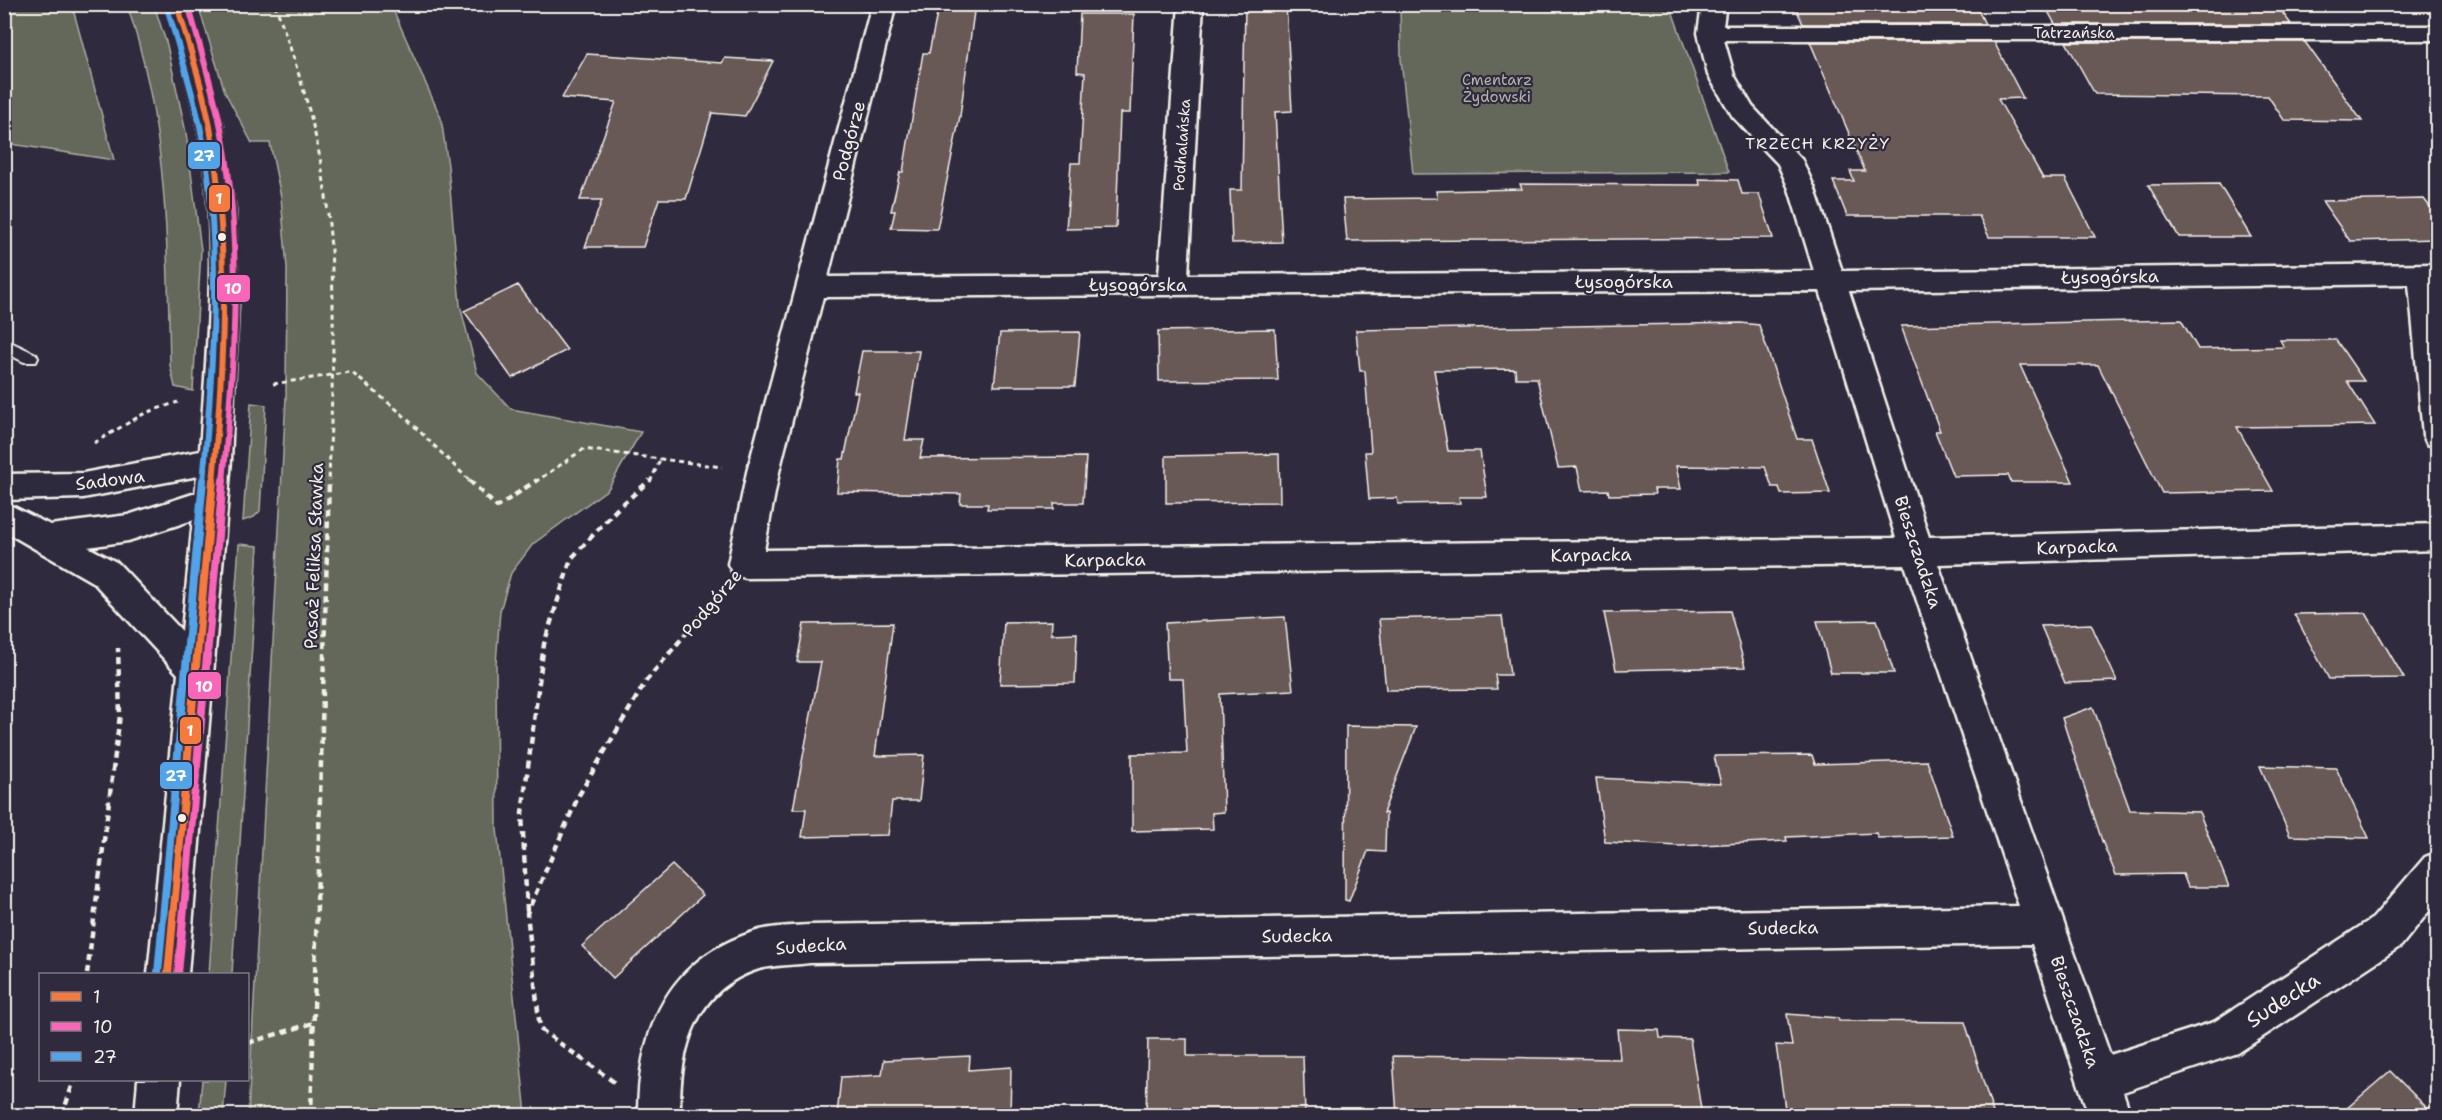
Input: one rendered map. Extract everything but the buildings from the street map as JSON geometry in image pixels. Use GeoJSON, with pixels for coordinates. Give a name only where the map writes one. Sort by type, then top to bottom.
{"type":"FeatureCollection","features":[{"type":"Feature","properties":{"kind":"street"},"geometry":{"type":"LineString","coordinates":[[168,973],[215,460],[224,305],[221,210],[210,125],[177,4]]}},
{"type":"Feature","properties":{"kind":"street","name":"Podhalańska"},"geometry":{"type":"LineString","coordinates":[[1173,285],[1191,4]]}},
{"type":"Feature","properties":{"kind":"street","name":"Bieszczadzka"},"geometry":{"type":"LineString","coordinates":[[1714,4],[1710,33],[1721,75],[1742,111],[1789,159],[1802,189],[1917,552],[2104,1098]]}},
{"type":"Feature","properties":{"kind":"street","name":"Podgórze"},"geometry":{"type":"LineString","coordinates":[[745,564],[764,472],[810,287],[884,5]]}},
{"type":"Feature","properties":{"kind":"street","name":"Tatrzańska"},"geometry":{"type":"LineString","coordinates":[[1710,33],[2438,33]]}},
{"type":"Feature","properties":{"kind":"street"},"geometry":{"type":"LineString","coordinates":[[2430,274],[2438,435]]}},
{"type":"Feature","properties":{"kind":"street","name":"Łysogórska"},"geometry":{"type":"LineString","coordinates":[[810,287],[1832,281],[2430,274]]}},
{"type":"Feature","properties":{"kind":"street","name":"Sadowa"},"geometry":{"type":"LineString","coordinates":[[4,487],[18,489],[96,483],[140,477],[215,460]]}},
{"type":"Feature","properties":{"kind":"street"},"geometry":{"type":"LineString","coordinates":[[48,539],[128,528],[211,501]]}},
{"type":"Feature","properties":{"kind":"street"},"geometry":{"type":"LineString","coordinates":[[4,516],[105,573],[195,668]]}},
{"type":"Feature","properties":{"kind":"street","name":"Karpacka"},"geometry":{"type":"LineString","coordinates":[[745,564],[1917,552],[2438,537]]}},
{"type":"Feature","properties":{"kind":"street","name":"Sudecka"},"geometry":{"type":"LineString","coordinates":[[2104,1098],[2224,1039],[2387,932],[2438,870]]}},
{"type":"Feature","properties":{"kind":"street","name":"Sudecka"},"geometry":{"type":"LineString","coordinates":[[659,1115],[658,1067],[664,1043],[684,1003],[700,982],[715,970],[762,950],[822,944],[2045,925]]}},
{"type":"Feature","properties":{"kind":"street"},"geometry":{"type":"LineString","coordinates":[[156,1116],[159,1081]]}},
{"type":"Feature","properties":{"kind":"lane"},"geometry":{"type":"LineString","coordinates":[[854,4],[884,5]]}},
{"type":"Feature","properties":{"kind":"lane"},"geometry":{"type":"LineString","coordinates":[[4,345],[30,357]]}},
{"type":"Feature","properties":{"kind":"path","name":"Pasaż Feliksa Sławka"},"geometry":{"type":"LineString","coordinates":[[275,4],[298,68],[319,151],[332,258],[332,376],[311,1116]]}},
{"type":"Feature","properties":{"kind":"path"},"geometry":{"type":"LineString","coordinates":[[273,384],[351,372],[401,413],[497,507],[584,449],[764,472]]}},
{"type":"Feature","properties":{"kind":"path"},"geometry":{"type":"LineString","coordinates":[[88,447],[125,423],[166,405]]}},
{"type":"Feature","properties":{"kind":"path"},"geometry":{"type":"LineString","coordinates":[[659,1115],[540,1029],[527,913],[522,813],[544,644],[571,560],[616,510],[649,483],[661,458]]}},
{"type":"Feature","properties":{"kind":"path","name":"Podgórze"},"geometry":{"type":"LineString","coordinates":[[527,913],[579,795],[646,681],[745,564]]}},
{"type":"Feature","properties":{"kind":"path"},"geometry":{"type":"LineString","coordinates":[[87,973],[120,715],[120,655],[116,638]]}},
{"type":"Feature","properties":{"kind":"path"},"geometry":{"type":"LineString","coordinates":[[249,1043],[314,1023]]}},
{"type":"Feature","properties":{"kind":"path"},"geometry":{"type":"LineString","coordinates":[[62,1116],[74,1081]]}},
{"type":"Feature","properties":{"kind":"green space"},"geometry":{"type":"Polygon","coordinates":[[[4,5],[72,5],[114,160],[5,143],[4,5]]]}},
{"type":"Feature","properties":{"kind":"green space"},"geometry":{"type":"Polygon","coordinates":[[[127,5],[154,5],[167,45],[186,133],[201,250],[193,391],[175,387],[170,365],[166,228],[158,139],[151,94],[127,5]]]}},
{"type":"Feature","properties":{"kind":"green space"},"geometry":{"type":"Polygon","coordinates":[[[198,5],[391,5],[441,118],[448,166],[460,305],[477,373],[511,409],[641,432],[608,489],[533,544],[511,573],[500,611],[496,664],[497,829],[526,1115],[248,1115],[286,397],[287,268],[281,197],[270,143],[252,143],[225,92],[198,5]]]}},
{"type":"Feature","properties":{"kind":"green space","name":"Cmentarz Żydowski"},"geometry":{"type":"Polygon","coordinates":[[[1400,5],[1670,5],[1729,172],[1413,174],[1401,59],[1400,5]]]}},
{"type":"Feature","properties":{"kind":"green space"},"geometry":{"type":"Polygon","coordinates":[[[251,403],[266,405],[260,511],[254,517],[243,521],[251,403]]]}},
{"type":"Feature","properties":{"kind":"green space"},"geometry":{"type":"Polygon","coordinates":[[[239,544],[258,546],[232,973],[209,973],[239,544]]]}},
{"type":"Feature","properties":{"kind":"green space"},"geometry":{"type":"Polygon","coordinates":[[[202,1081],[226,1081],[223,1115],[199,1115],[202,1081]]]}},
{"type":"Feature","properties":{"kind":"transit line","name":"1"},"geometry":{"type":"LineString","coordinates":[[168,973],[215,460],[224,305],[221,210],[210,125],[177,4]]}},
{"type":"Feature","properties":{"kind":"transit line","name":"10"},"geometry":{"type":"LineString","coordinates":[[178,973],[225,461],[234,305],[231,210],[220,124],[188,4]]}},
{"type":"Feature","properties":{"kind":"transit line","name":"27"},"geometry":{"type":"LineString","coordinates":[[158,973],[205,459],[213,305],[211,211],[200,127],[167,7]]}},
{"type":"Feature","properties":{"kind":"district","name":"TRZECH KRZYŻY"},"geometry":{"type":"Point","coordinates":[1818,143]}}]}
